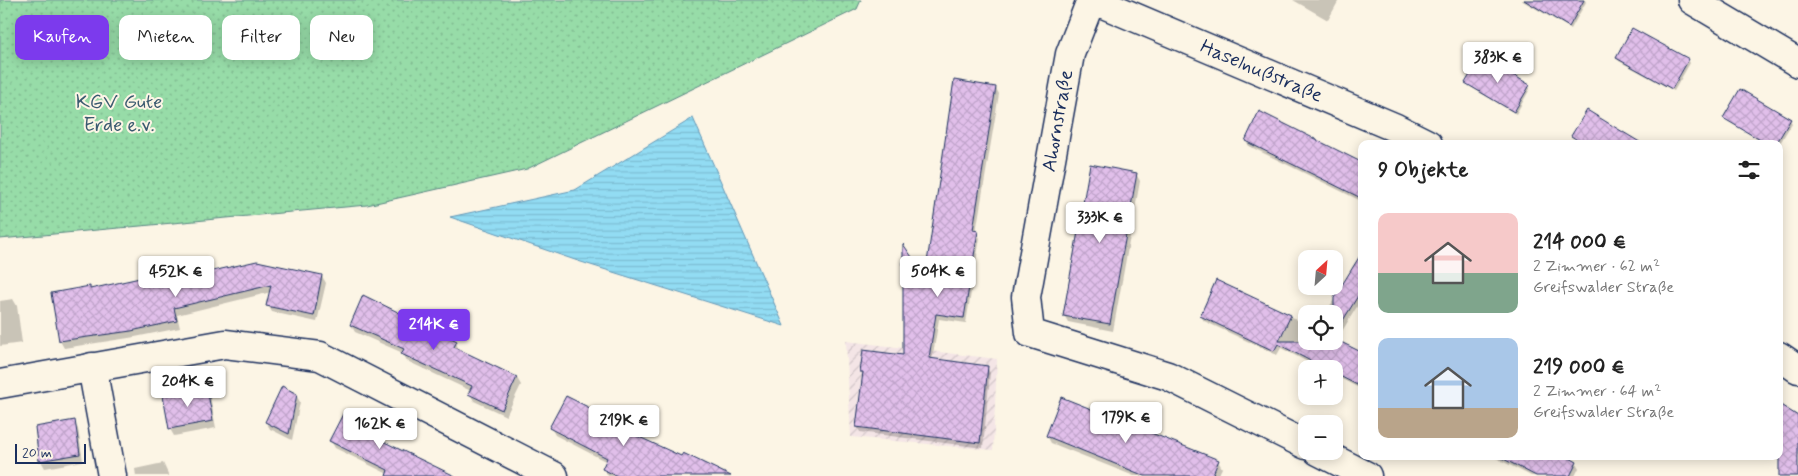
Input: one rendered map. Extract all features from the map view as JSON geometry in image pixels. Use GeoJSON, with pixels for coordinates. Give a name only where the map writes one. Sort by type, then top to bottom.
{"type":"FeatureCollection","features":[{"type":"Feature","properties":{"kind":"street","name":"Ahornstraße"},"geometry":{"type":"LineString","coordinates":[[1090,0],[1070,54],[1026,297],[1030,333],[1168,376],[1298,441]]}},
{"type":"Feature","properties":{"kind":"street","name":"Haselnußstraße"},"geometry":{"type":"LineString","coordinates":[[1094,0],[1396,128],[1420,140]]}},
{"type":"Feature","properties":{"kind":"street"},"geometry":{"type":"LineString","coordinates":[[1692,0],[1798,63]]}},
{"type":"Feature","properties":{"kind":"street"},"geometry":{"type":"LineString","coordinates":[[0,384],[225,344],[320,356],[554,476]]}},
{"type":"Feature","properties":{"kind":"street"},"geometry":{"type":"LineString","coordinates":[[1783,359],[1798,369]]}},
{"type":"Feature","properties":{"kind":"street"},"geometry":{"type":"LineString","coordinates":[[92,367],[112,476]]}},
{"type":"Feature","properties":{"kind":"street"},"geometry":{"type":"LineString","coordinates":[[1336,460],[1367,476]]}},
{"type":"Feature","properties":{"kind":"shaded area"},"geometry":{"type":"Polygon","coordinates":[[[846,341],[997,359],[993,450],[851,437],[846,341]]]}},
{"type":"Feature","properties":{"kind":"green space","name":"KGV Gute Erde e.v."},"geometry":{"type":"Polygon","coordinates":[[[0,0],[861,0],[857,9],[527,169],[367,205],[0,239],[0,0]]]}},
{"type":"Feature","properties":{"kind":"water"},"geometry":{"type":"Polygon","coordinates":[[[693,118],[784,326],[578,261],[450,217],[575,190],[693,118]]]}},
{"type":"Feature","properties":{"kind":"building"},"geometry":{"type":"Polygon","coordinates":[[[1524,0],[1584,0],[1569,27],[1524,0]]]}},
{"type":"Feature","properties":{"kind":"building"},"geometry":{"type":"Polygon","coordinates":[[[1632,28],[1689,59],[1672,89],[1616,58],[1632,28]]]}},
{"type":"Feature","properties":{"kind":"building"},"geometry":{"type":"Polygon","coordinates":[[[1481,56],[1530,85],[1514,112],[1465,83],[1481,56]]]}},
{"type":"Feature","properties":{"kind":"building"},"geometry":{"type":"Polygon","coordinates":[[[954,80],[996,87],[973,230],[978,231],[964,318],[936,314],[929,358],[988,366],[980,443],[856,427],[863,372],[860,372],[863,350],[903,355],[903,244],[925,276],[954,80]]]}},
{"type":"Feature","properties":{"kind":"building"},"geometry":{"type":"Polygon","coordinates":[[[1740,89],[1791,119],[1778,140],[1760,140],[1723,118],[1740,89]]]}},
{"type":"Feature","properties":{"kind":"building"},"geometry":{"type":"Polygon","coordinates":[[[1587,110],[1636,140],[1578,140],[1571,136],[1587,110]]]}},
{"type":"Feature","properties":{"kind":"building"},"geometry":{"type":"Polygon","coordinates":[[[1259,111],[1358,160],[1358,197],[1245,141],[1259,111]]]}},
{"type":"Feature","properties":{"kind":"building"},"geometry":{"type":"Polygon","coordinates":[[[1090,164],[1137,173],[1110,324],[1063,316],[1090,164]]]}},
{"type":"Feature","properties":{"kind":"building"},"geometry":{"type":"Polygon","coordinates":[[[1358,259],[1358,296],[1343,320],[1343,305],[1334,305],[1336,295],[1343,295],[1343,283],[1358,259]]]}},
{"type":"Feature","properties":{"kind":"building"},"geometry":{"type":"Polygon","coordinates":[[[257,261],[322,275],[314,316],[266,306],[271,285],[174,308],[177,321],[131,331],[59,341],[51,293],[90,286],[90,289],[167,272],[168,281],[257,261]]]}},
{"type":"Feature","properties":{"kind":"building"},"geometry":{"type":"Polygon","coordinates":[[[1216,280],[1291,315],[1279,341],[1298,341],[1298,350],[1343,350],[1343,343],[1358,350],[1358,385],[1343,378],[1343,360],[1309,360],[1278,344],[1274,351],[1200,316],[1216,280]]]}},
{"type":"Feature","properties":{"kind":"building"},"geometry":{"type":"Polygon","coordinates":[[[363,295],[457,341],[454,347],[517,377],[502,410],[468,394],[472,386],[401,354],[404,349],[350,325],[363,295]]]}},
{"type":"Feature","properties":{"kind":"building"},"geometry":{"type":"Polygon","coordinates":[[[282,386],[297,394],[289,434],[265,422],[282,386]]]}},
{"type":"Feature","properties":{"kind":"building"},"geometry":{"type":"Polygon","coordinates":[[[207,388],[213,421],[169,429],[163,396],[207,388]]]}},
{"type":"Feature","properties":{"kind":"building"},"geometry":{"type":"Polygon","coordinates":[[[566,396],[594,410],[591,415],[681,456],[683,453],[731,476],[617,476],[602,469],[607,458],[549,428],[566,396]]]}},
{"type":"Feature","properties":{"kind":"building"},"geometry":{"type":"Polygon","coordinates":[[[1061,397],[1219,460],[1212,476],[1145,476],[1046,436],[1061,397]]]}},
{"type":"Feature","properties":{"kind":"building"},"geometry":{"type":"Polygon","coordinates":[[[1783,407],[1798,416],[1798,476],[1779,476],[1779,460],[1783,460],[1783,407]]]}},
{"type":"Feature","properties":{"kind":"building"},"geometry":{"type":"Polygon","coordinates":[[[344,412],[378,429],[374,437],[455,476],[386,476],[388,470],[329,441],[344,412]]]}},
{"type":"Feature","properties":{"kind":"building"},"geometry":{"type":"Polygon","coordinates":[[[75,420],[80,454],[39,461],[35,427],[75,420]]]}},
{"type":"Feature","properties":{"kind":"building"},"geometry":{"type":"Polygon","coordinates":[[[1506,460],[1573,460],[1577,462],[1570,476],[1536,476],[1506,460]]]}}]}
